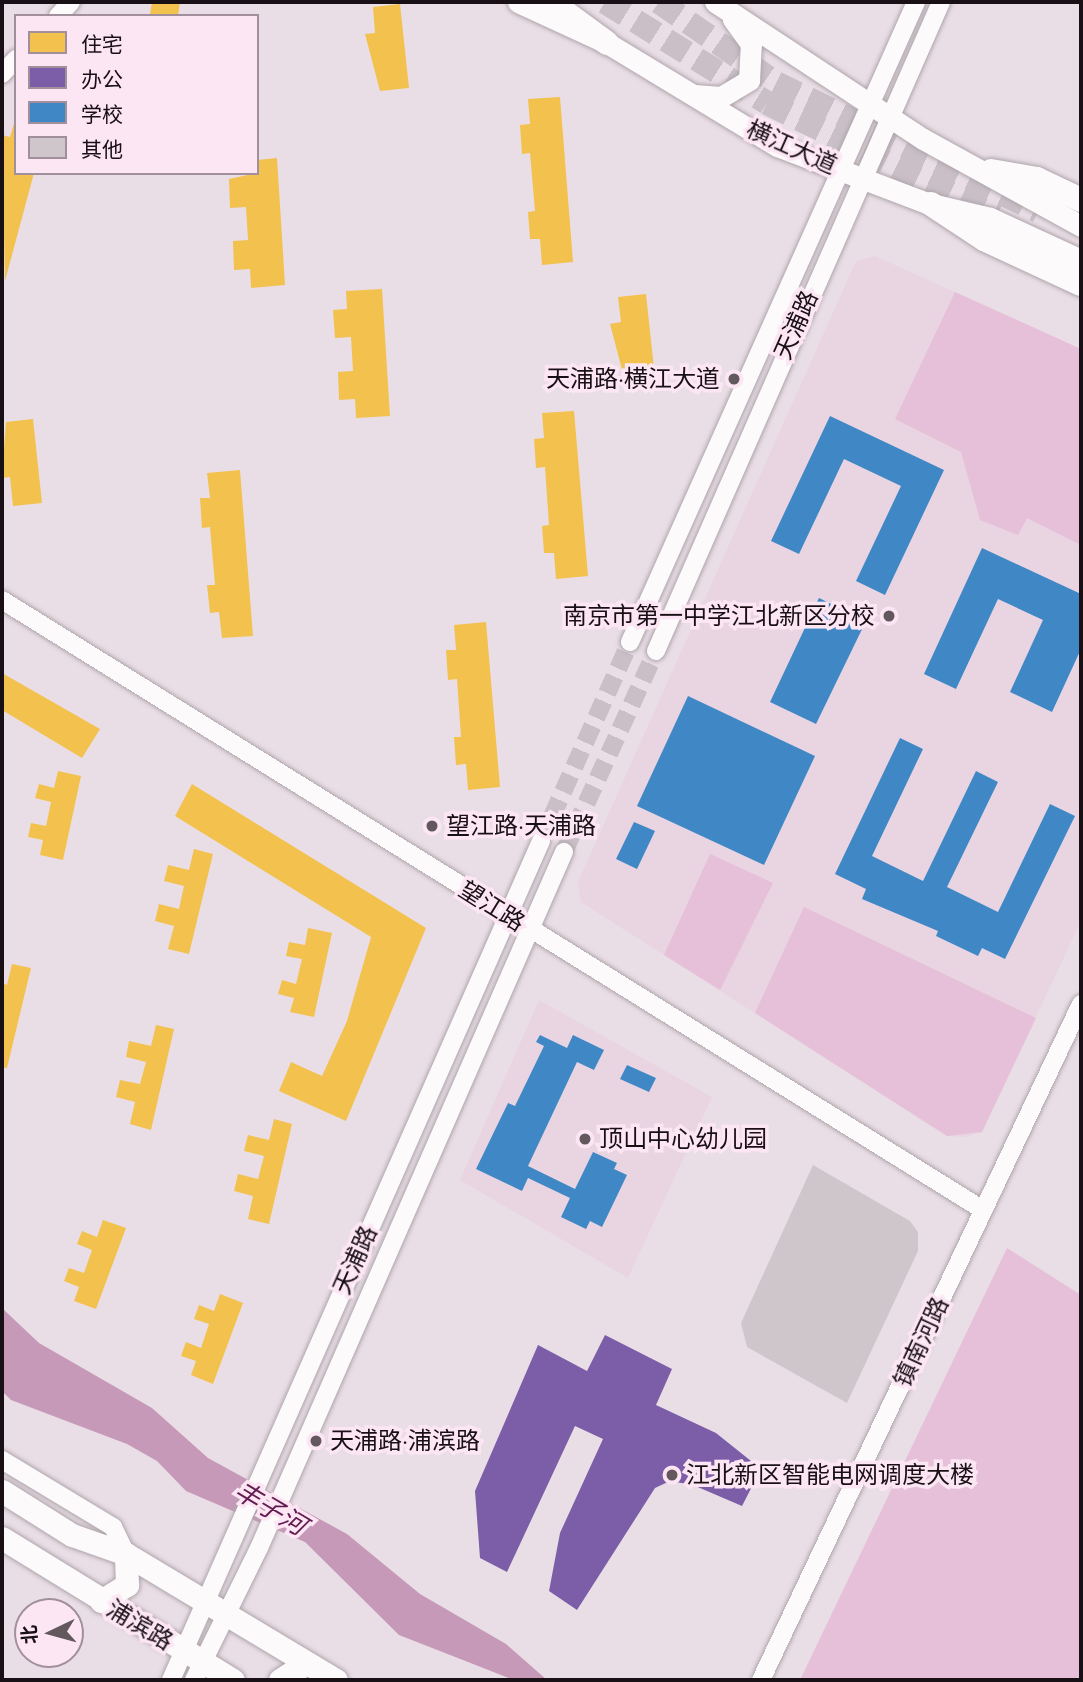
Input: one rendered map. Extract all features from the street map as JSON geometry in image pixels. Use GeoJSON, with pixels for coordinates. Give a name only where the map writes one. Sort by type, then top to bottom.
{"type":"FeatureCollection","features":[{"type":"Feature","properties":{"kind":"highway"},"geometry":{"type":"LineString","coordinates":[[551,2],[607,43]]}},
{"type":"Feature","properties":{"kind":"highway"},"geometry":{"type":"LineString","coordinates":[[991,171],[1037,179],[1081,200]]}},
{"type":"Feature","properties":{"kind":"highway"},"geometry":{"type":"LineString","coordinates":[[931,204],[984,239],[1081,284]]}},
{"type":"Feature","properties":{"kind":"main road","name":"横江大道"},"geometry":{"type":"LineString","coordinates":[[518,2],[607,43],[777,146],[864,176],[931,204],[990,218],[1081,260]]}},
{"type":"Feature","properties":{"kind":"main road"},"geometry":{"type":"LineString","coordinates":[[721,6],[891,117],[991,171],[1034,204],[1081,226]]}},
{"type":"Feature","properties":{"kind":"main road"},"geometry":{"type":"LineString","coordinates":[[689,94],[721,97],[748,80],[751,44],[721,6]]}},
{"type":"Feature","properties":{"kind":"main road"},"geometry":{"type":"LineString","coordinates":[[2,1491],[72,1535],[126,1554],[204,1601],[225,1617],[336,1680]]}},
{"type":"Feature","properties":{"kind":"main road","name":"浦滨路"},"geometry":{"type":"LineString","coordinates":[[5,1542],[101,1601],[193,1664],[233,1680]]}},
{"type":"Feature","properties":{"kind":"main road"},"geometry":{"type":"LineString","coordinates":[[101,1601],[127,1585],[126,1554]]}},
{"type":"Feature","properties":{"kind":"main road"},"geometry":{"type":"LineString","coordinates":[[280,1680],[306,1663]]}},
{"type":"Feature","properties":{"kind":"street","name":"天浦路"},"geometry":{"type":"LineString","coordinates":[[630,642],[838,168],[916,2]]}},
{"type":"Feature","properties":{"kind":"street","name":"天浦路"},"geometry":{"type":"LineString","coordinates":[[656,651],[942,2]]}},
{"type":"Feature","properties":{"kind":"street"},"geometry":{"type":"LineString","coordinates":[[2,74],[14,61]]}},
{"type":"Feature","properties":{"kind":"street","name":"望江路"},"geometry":{"type":"LineString","coordinates":[[2,600],[983,1210]]}},
{"type":"Feature","properties":{"kind":"street","name":"天浦路"},"geometry":{"type":"LineString","coordinates":[[193,1664],[204,1601],[541,841]]}},
{"type":"Feature","properties":{"kind":"street","name":"天浦路"},"geometry":{"type":"LineString","coordinates":[[171,1680],[193,1664],[225,1617],[259,1548],[564,852]]}},
{"type":"Feature","properties":{"kind":"street","name":"镇南河路"},"geometry":{"type":"LineString","coordinates":[[761,1680],[1081,1004]]}},
{"type":"Feature","properties":{"kind":"street"},"geometry":{"type":"LineString","coordinates":[[2,1460],[113,1527],[126,1554]]}},
{"type":"Feature","properties":{"kind":"shaded area","name":"南京市第一中学江北新区分校"},"geometry":{"type":"Polygon","coordinates":[[[875,256],[1081,349],[1081,921],[982,1132],[965,1137],[947,1136],[581,902],[578,882],[856,261],[875,256]]]}},
{"type":"Feature","properties":{"kind":"shaded area"},"geometry":{"type":"Polygon","coordinates":[[[955,292],[1081,349],[1081,545],[1027,518],[1018,535],[980,520],[961,452],[895,419],[955,292]]]}},
{"type":"Feature","properties":{"kind":"shaded area"},"geometry":{"type":"Polygon","coordinates":[[[710,854],[773,883],[720,990],[664,955],[710,854]]]}},
{"type":"Feature","properties":{"kind":"shaded area"},"geometry":{"type":"Polygon","coordinates":[[[804,907],[1036,1018],[982,1132],[947,1136],[755,1013],[804,907]]]}},
{"type":"Feature","properties":{"kind":"shaded area","name":"顶山中心幼儿园"},"geometry":{"type":"Polygon","coordinates":[[[539,1000],[712,1097],[628,1278],[460,1180],[539,1000]]]}},
{"type":"Feature","properties":{"kind":"shaded area"},"geometry":{"type":"Polygon","coordinates":[[[1007,1248],[1081,1295],[1081,1680],[800,1680],[1007,1248]]]}},
{"type":"Feature","properties":{"kind":"water","name":"丰子河"},"geometry":{"type":"Polygon","coordinates":[[[2,1308],[39,1343],[152,1408],[208,1458],[347,1534],[420,1594],[506,1644],[547,1680],[514,1680],[399,1635],[305,1542],[186,1491],[157,1461],[127,1444],[11,1400],[2,1391],[2,1308]]]}},
{"type":"Feature","properties":{"kind":"building: 住宅"},"geometry":{"type":"Polygon","coordinates":[[[152,2],[180,2],[178,14],[150,14],[152,2]]]}},
{"type":"Feature","properties":{"kind":"building: 住宅"},"geometry":{"type":"Polygon","coordinates":[[[400,4],[409,88],[380,91],[365,34],[375,33],[373,7],[400,4]]]}},
{"type":"Feature","properties":{"kind":"building: 住宅"},"geometry":{"type":"Polygon","coordinates":[[[560,97],[573,262],[542,265],[540,239],[530,239],[528,212],[535,211],[530,153],[522,154],[520,125],[530,124],[528,99],[560,97]]]}},
{"type":"Feature","properties":{"kind":"building: 住宅"},"geometry":{"type":"Polygon","coordinates":[[[14,123],[14,175],[33,175],[5,281],[2,135],[10,137],[14,123]]]}},
{"type":"Feature","properties":{"kind":"building: 住宅"},"geometry":{"type":"Polygon","coordinates":[[[277,158],[285,285],[251,288],[250,269],[234,270],[233,241],[248,240],[246,207],[230,208],[229,179],[259,175],[259,160],[277,158]]]}},
{"type":"Feature","properties":{"kind":"building: 住宅"},"geometry":{"type":"Polygon","coordinates":[[[382,289],[390,416],[356,418],[355,399],[339,400],[338,372],[353,371],[351,337],[335,338],[333,310],[347,309],[346,291],[382,289]]]}},
{"type":"Feature","properties":{"kind":"building: 住宅"},"geometry":{"type":"Polygon","coordinates":[[[646,294],[655,378],[625,381],[610,324],[621,322],[618,297],[646,294]]]}},
{"type":"Feature","properties":{"kind":"building: 住宅"},"geometry":{"type":"Polygon","coordinates":[[[574,411],[588,576],[556,579],[554,553],[544,553],[542,526],[549,525],[545,467],[536,468],[534,439],[544,438],[542,413],[574,411]]]}},
{"type":"Feature","properties":{"kind":"building: 住宅"},"geometry":{"type":"Polygon","coordinates":[[[33,419],[42,503],[13,506],[10,477],[2,478],[6,422],[33,419]]]}},
{"type":"Feature","properties":{"kind":"building: 住宅"},"geometry":{"type":"Polygon","coordinates":[[[240,470],[253,636],[222,638],[219,612],[210,613],[207,585],[215,585],[210,527],[202,528],[200,498],[210,498],[207,473],[240,470]]]}},
{"type":"Feature","properties":{"kind":"building: 住宅"},"geometry":{"type":"Polygon","coordinates":[[[486,622],[500,787],[468,790],[466,764],[456,765],[454,737],[461,737],[457,679],[448,680],[446,650],[456,650],[454,625],[486,622]]]}},
{"type":"Feature","properties":{"kind":"building: 住宅"},"geometry":{"type":"Polygon","coordinates":[[[2,673],[100,729],[82,758],[2,710],[2,673]]]}},
{"type":"Feature","properties":{"kind":"building: 住宅"},"geometry":{"type":"Polygon","coordinates":[[[58,771],[81,776],[63,860],[40,855],[43,840],[28,837],[31,823],[46,826],[51,802],[35,798],[39,784],[54,788],[58,771]]]}},
{"type":"Feature","properties":{"kind":"building: 住宅"},"geometry":{"type":"Polygon","coordinates":[[[192,784],[426,928],[346,1121],[279,1091],[291,1062],[322,1076],[347,1021],[371,937],[175,816],[192,784]]]}},
{"type":"Feature","properties":{"kind":"building: 住宅"},"geometry":{"type":"Polygon","coordinates":[[[194,849],[213,854],[189,954],[168,949],[174,926],[155,921],[159,904],[179,909],[184,886],[164,881],[168,865],[189,870],[194,849]]]}},
{"type":"Feature","properties":{"kind":"building: 住宅"},"geometry":{"type":"Polygon","coordinates":[[[308,928],[332,933],[314,1017],[290,1012],[294,998],[278,994],[282,980],[296,984],[302,959],[286,956],[289,942],[305,945],[308,928]]]}},
{"type":"Feature","properties":{"kind":"building: 住宅"},"geometry":{"type":"Polygon","coordinates":[[[12,964],[31,968],[7,1068],[2,1067],[2,983],[7,985],[12,964]]]}},
{"type":"Feature","properties":{"kind":"building: 住宅"},"geometry":{"type":"Polygon","coordinates":[[[156,1025],[174,1029],[151,1130],[130,1124],[135,1102],[116,1097],[120,1080],[140,1084],[146,1062],[126,1057],[129,1041],[151,1046],[156,1025]]]}},
{"type":"Feature","properties":{"kind":"building: 住宅"},"geometry":{"type":"Polygon","coordinates":[[[274,1119],[292,1124],[269,1224],[248,1219],[253,1196],[234,1191],[238,1174],[258,1179],[264,1156],[244,1151],[248,1135],[269,1140],[274,1119]]]}},
{"type":"Feature","properties":{"kind":"building: 住宅"},"geometry":{"type":"Polygon","coordinates":[[[103,1220],[126,1228],[96,1309],[74,1301],[79,1287],[64,1281],[69,1268],[84,1273],[92,1250],[77,1244],[82,1231],[97,1237],[103,1220]]]}},
{"type":"Feature","properties":{"kind":"building: 住宅"},"geometry":{"type":"Polygon","coordinates":[[[220,1294],[243,1303],[213,1384],[191,1375],[196,1361],[181,1356],[186,1342],[201,1348],[209,1324],[194,1319],[199,1305],[214,1311],[220,1294]]]}},
{"type":"Feature","properties":{"kind":"building: 办公","name":"江北新区智能电网调度大楼"},"geometry":{"type":"Polygon","coordinates":[[[605,1335],[672,1369],[656,1405],[716,1433],[761,1469],[742,1506],[693,1485],[670,1481],[655,1488],[577,1610],[549,1591],[560,1533],[603,1439],[575,1426],[507,1572],[480,1558],[475,1491],[538,1345],[587,1371],[605,1335]]]}},
{"type":"Feature","properties":{"kind":"building: 学校"},"geometry":{"type":"Polygon","coordinates":[[[830,416],[944,470],[885,595],[856,581],[901,486],[844,459],[799,554],[771,541],[830,416]]]}},
{"type":"Feature","properties":{"kind":"building: 学校"},"geometry":{"type":"Polygon","coordinates":[[[982,548],[1081,594],[1081,649],[1052,712],[1010,692],[1043,620],[998,599],[956,689],[924,674],[982,548]]]}},
{"type":"Feature","properties":{"kind":"building: 学校"},"geometry":{"type":"Polygon","coordinates":[[[819,598],[866,621],[816,724],[770,702],[819,598]]]}},
{"type":"Feature","properties":{"kind":"building: 学校"},"geometry":{"type":"Polygon","coordinates":[[[688,696],[815,756],[764,865],[637,806],[688,696]]]}},
{"type":"Feature","properties":{"kind":"building: 学校"},"geometry":{"type":"Polygon","coordinates":[[[900,738],[923,749],[872,856],[923,881],[976,771],[998,782],[947,887],[998,912],[1050,804],[1075,816],[1005,959],[982,948],[978,956],[936,936],[938,931],[862,899],[866,889],[835,874],[900,738]]]}},
{"type":"Feature","properties":{"kind":"building: 学校"},"geometry":{"type":"Polygon","coordinates":[[[634,822],[655,831],[637,869],[616,859],[634,822]]]}},
{"type":"Feature","properties":{"kind":"building: 学校"},"geometry":{"type":"Polygon","coordinates":[[[540,1035],[567,1048],[573,1035],[604,1050],[594,1070],[577,1062],[528,1166],[575,1189],[593,1152],[617,1163],[614,1169],[627,1175],[602,1227],[590,1221],[586,1229],[561,1217],[570,1198],[528,1178],[522,1191],[476,1169],[508,1103],[515,1106],[544,1046],[536,1042],[540,1035]]]}},
{"type":"Feature","properties":{"kind":"building: 学校"},"geometry":{"type":"Polygon","coordinates":[[[627,1065],[656,1078],[649,1092],[620,1079],[627,1065]]]}},
{"type":"Feature","properties":{"kind":"building: 其他"},"geometry":{"type":"Polygon","coordinates":[[[813,1165],[910,1221],[918,1232],[918,1251],[847,1403],[747,1347],[741,1323],[813,1165]]]}},
{"type":"Feature","properties":{"kind":"tunnel"},"geometry":{"type":"LineString","coordinates":[[605,2],[767,103],[997,216]]}},
{"type":"Feature","properties":{"kind":"tunnel"},"geometry":{"type":"LineString","coordinates":[[659,2],[776,83],[1039,211]]}},
{"type":"Feature","properties":{"kind":"tunnel"},"geometry":{"type":"LineString","coordinates":[[541,841],[630,642]]}},
{"type":"Feature","properties":{"kind":"tunnel"},"geometry":{"type":"LineString","coordinates":[[564,852],[656,651]]}},
{"type":"Feature","properties":{"kind":"place","name":"天浦路·横江大道"},"geometry":{"type":"Point","coordinates":[734,379]}},
{"type":"Feature","properties":{"kind":"place","name":"南京市第一中学江北新区分校"},"geometry":{"type":"Point","coordinates":[889,616]}},
{"type":"Feature","properties":{"kind":"place","name":"望江路·天浦路"},"geometry":{"type":"Point","coordinates":[432,826]}},
{"type":"Feature","properties":{"kind":"place","name":"顶山中心幼儿园"},"geometry":{"type":"Point","coordinates":[585,1139]}},
{"type":"Feature","properties":{"kind":"place","name":"天浦路·浦滨路"},"geometry":{"type":"Point","coordinates":[316,1441]}},
{"type":"Feature","properties":{"kind":"place","name":"江北新区智能电网调度大楼"},"geometry":{"type":"Point","coordinates":[672,1475]}}]}
